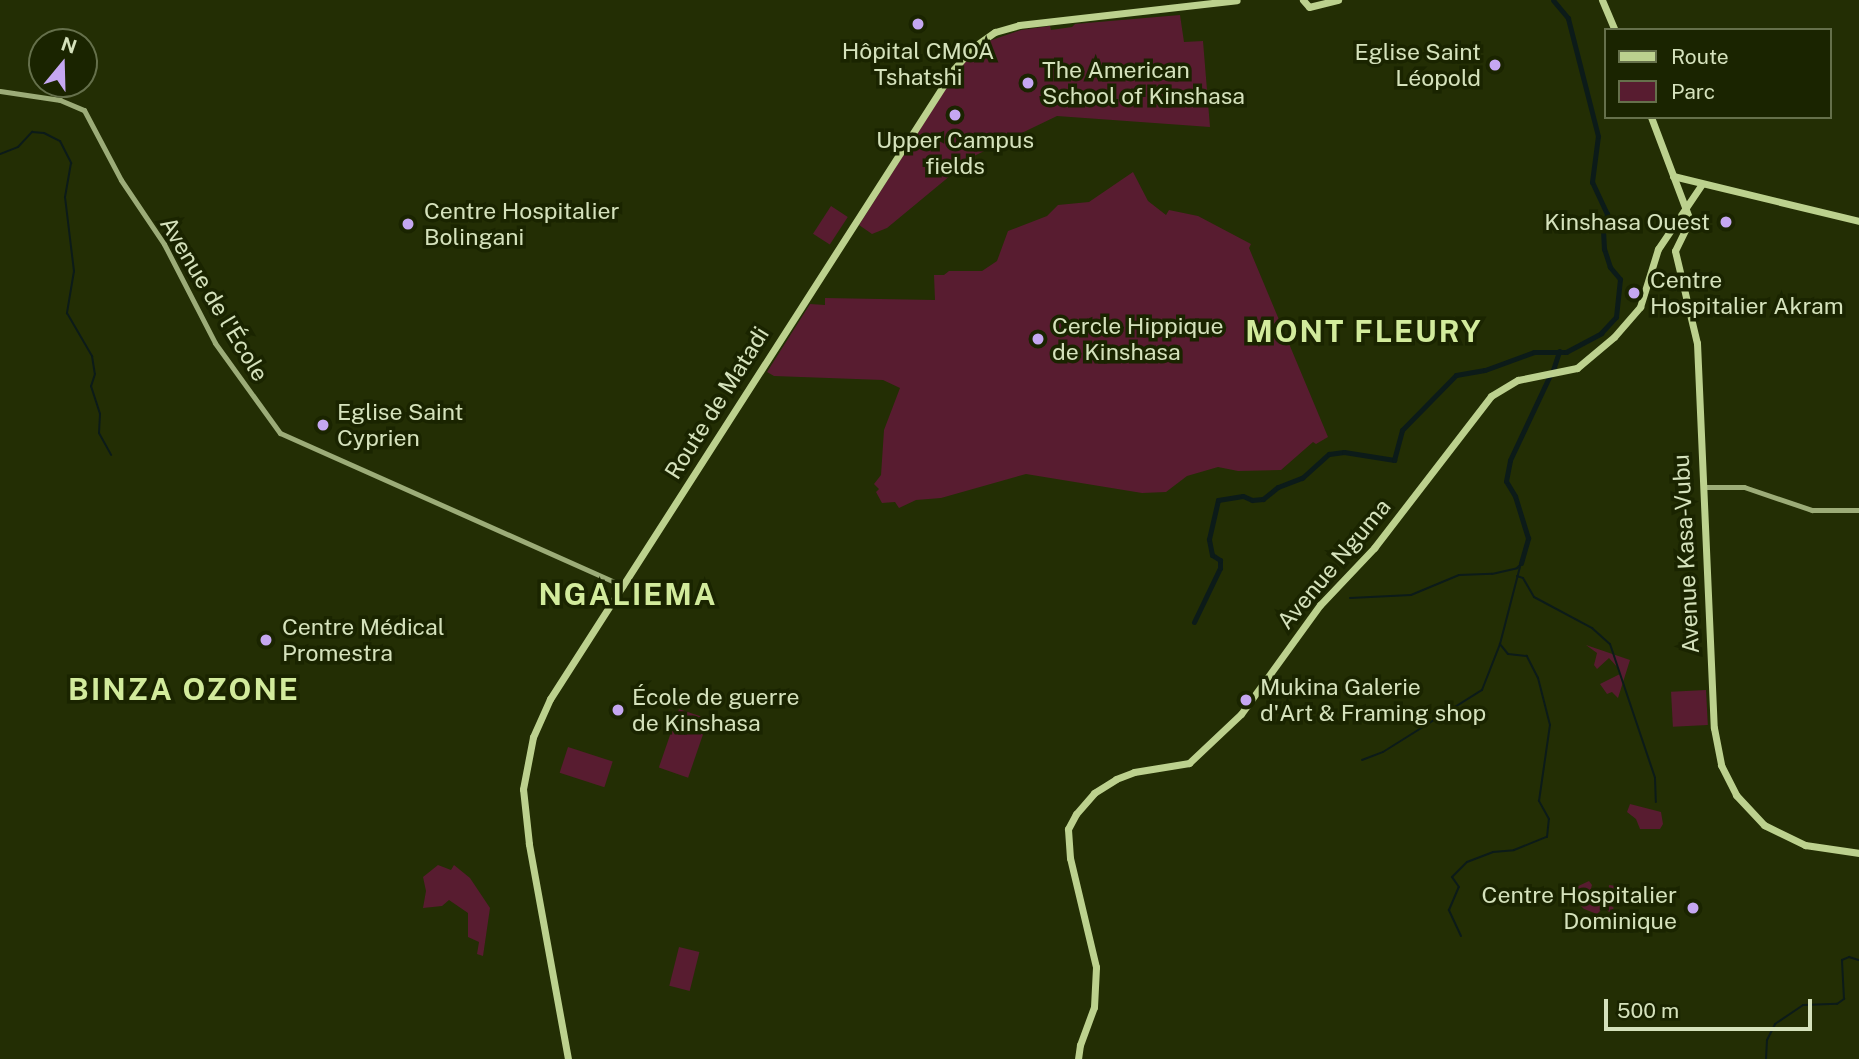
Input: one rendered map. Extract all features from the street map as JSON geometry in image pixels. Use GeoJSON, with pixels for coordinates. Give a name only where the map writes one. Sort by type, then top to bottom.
{"type":"FeatureCollection","features":[{"type":"Feature","properties":{"kind":"main road","name":"Route de Matadi"},"geometry":{"type":"LineString","coordinates":[[568,1059],[529,844],[523,783],[526,759],[541,716],[623,586],[954,69],[972,48],[995,33],[1019,25],[1237,0]]}},
{"type":"Feature","properties":{"kind":"main road"},"geometry":{"type":"LineString","coordinates":[[1303,0],[1309,7],[1338,0]]}},
{"type":"Feature","properties":{"kind":"main road"},"geometry":{"type":"LineString","coordinates":[[1602,0],[1614,28]]}},
{"type":"Feature","properties":{"kind":"main road","name":"Avenue de l'École"},"geometry":{"type":"LineString","coordinates":[[0,91],[60,100],[84,110],[121,180],[164,244],[215,343],[280,433],[623,586]]}},
{"type":"Feature","properties":{"kind":"main road"},"geometry":{"type":"LineString","coordinates":[[1652,119],[1686,211]]}},
{"type":"Feature","properties":{"kind":"main road"},"geometry":{"type":"LineString","coordinates":[[1674,178],[1859,223]]}},
{"type":"Feature","properties":{"kind":"main road","name":"Avenue Nguma"},"geometry":{"type":"LineString","coordinates":[[1078,1059],[1080,1045],[1094,1007],[1096,967],[1070,858],[1068,830],[1076,814],[1094,793],[1111,781],[1134,772],[1180,766],[1193,760],[1254,700],[1320,605],[1374,548],[1492,396],[1518,380],[1580,366],[1607,345],[1640,307],[1658,249],[1701,186]]}},
{"type":"Feature","properties":{"kind":"main road","name":"Avenue Kasa-Vubu"},"geometry":{"type":"LineString","coordinates":[[1686,211],[1689,226],[1675,251],[1696,332],[1703,487],[1707,517],[1714,728],[1724,774],[1745,807],[1773,830],[1810,846],[1859,853]]}},
{"type":"Feature","properties":{"kind":"main road"},"geometry":{"type":"LineString","coordinates":[[1580,366],[1590,348],[1607,345]]}},
{"type":"Feature","properties":{"kind":"main road"},"geometry":{"type":"LineString","coordinates":[[1580,366],[1596,364]]}},
{"type":"Feature","properties":{"kind":"main road"},"geometry":{"type":"LineString","coordinates":[[1703,487],[1744,488],[1812,510],[1859,510]]}},
{"type":"Feature","properties":{"kind":"green space"},"geometry":{"type":"Polygon","coordinates":[[[1180,15],[1184,42],[1203,41],[1210,127],[1057,116],[974,156],[887,228],[872,234],[859,225],[950,82],[969,57],[986,42],[1021,30],[1050,26],[1051,30],[1072,27],[1075,24],[1180,15]]]}},
{"type":"Feature","properties":{"kind":"green space","name":"Cercle Hippique de Kinshasa"},"geometry":{"type":"Polygon","coordinates":[[[1133,172],[1148,201],[1166,215],[1169,210],[1198,216],[1251,244],[1249,248],[1328,437],[1316,444],[1313,442],[1281,470],[1238,471],[1218,467],[1187,476],[1166,492],[1142,493],[1026,474],[941,498],[916,500],[899,508],[895,502],[882,503],[876,492],[879,489],[874,484],[881,475],[884,430],[900,388],[883,380],[774,376],[767,372],[810,304],[825,305],[825,298],[935,300],[934,275],[944,275],[949,271],[982,271],[997,261],[1008,231],[1047,216],[1058,205],[1089,202],[1133,172]]]}},
{"type":"Feature","properties":{"kind":"green space"},"geometry":{"type":"Polygon","coordinates":[[[831,206],[848,217],[830,245],[813,234],[831,206]]]}},
{"type":"Feature","properties":{"kind":"green space"},"geometry":{"type":"Polygon","coordinates":[[[1586,645],[1630,660],[1618,698],[1612,692],[1607,694],[1600,684],[1620,674],[1618,668],[1609,658],[1597,669],[1594,665],[1597,653],[1586,645]]]}},
{"type":"Feature","properties":{"kind":"green space"},"geometry":{"type":"Polygon","coordinates":[[[1706,690],[1708,725],[1673,727],[1671,692],[1706,690]]]}},
{"type":"Feature","properties":{"kind":"green space"},"geometry":{"type":"Polygon","coordinates":[[[679,709],[708,719],[688,778],[659,768],[679,709]]]}},
{"type":"Feature","properties":{"kind":"green space"},"geometry":{"type":"Polygon","coordinates":[[[568,747],[613,762],[604,787],[560,773],[568,747]]]}},
{"type":"Feature","properties":{"kind":"green space"},"geometry":{"type":"Polygon","coordinates":[[[1630,804],[1661,812],[1663,824],[1660,829],[1640,829],[1636,819],[1627,812],[1630,804]]]}},
{"type":"Feature","properties":{"kind":"green space"},"geometry":{"type":"Polygon","coordinates":[[[438,865],[451,870],[454,865],[470,878],[490,908],[483,956],[477,954],[479,942],[468,937],[468,913],[449,900],[442,906],[423,908],[426,891],[423,877],[438,865]]]}},
{"type":"Feature","properties":{"kind":"green space"},"geometry":{"type":"Polygon","coordinates":[[[1589,881],[1592,885],[1590,892],[1602,896],[1603,893],[1608,895],[1609,885],[1616,886],[1614,902],[1606,902],[1614,908],[1609,912],[1604,907],[1597,914],[1579,904],[1581,902],[1572,889],[1589,881]]]}},
{"type":"Feature","properties":{"kind":"green space"},"geometry":{"type":"Polygon","coordinates":[[[679,947],[699,952],[690,991],[669,986],[679,947]]]}},
{"type":"Feature","properties":{"kind":"waterway"},"geometry":{"type":"LineString","coordinates":[[1194,622],[1220,568],[1220,560],[1212,555],[1209,539],[1218,500],[1243,496],[1252,500],[1263,499],[1278,487],[1302,478],[1329,454],[1344,452],[1394,460],[1402,430],[1456,375],[1485,370],[1534,352],[1566,352],[1601,333],[1616,317],[1620,279],[1610,267],[1604,249],[1603,228],[1607,214],[1592,182],[1598,136],[1568,18],[1553,0]]}},
{"type":"Feature","properties":{"kind":"waterway"},"geometry":{"type":"LineString","coordinates":[[0,154],[18,147],[32,132],[44,133],[60,141],[71,163],[65,197],[74,271],[67,313],[92,356],[95,374],[91,386],[100,414],[99,433],[111,455]]}},
{"type":"Feature","properties":{"kind":"waterway"},"geometry":{"type":"LineString","coordinates":[[1553,370],[1559,351]]}},
{"type":"Feature","properties":{"kind":"waterway"},"geometry":{"type":"LineString","coordinates":[[1521,563],[1528,538],[1515,496],[1506,481],[1510,460],[1550,375]]}},
{"type":"Feature","properties":{"kind":"waterway"},"geometry":{"type":"LineString","coordinates":[[1362,760],[1383,752],[1482,690],[1500,644],[1521,563]]}},
{"type":"Feature","properties":{"kind":"waterway"},"geometry":{"type":"LineString","coordinates":[[1350,598],[1411,595],[1459,575],[1492,574],[1517,568],[1521,564]]}},
{"type":"Feature","properties":{"kind":"waterway"},"geometry":{"type":"LineString","coordinates":[[1517,576],[1523,578],[1534,597],[1592,628],[1610,644],[1655,778],[1656,802]]}},
{"type":"Feature","properties":{"kind":"waterway"},"geometry":{"type":"LineString","coordinates":[[1461,936],[1449,910],[1459,887],[1452,877],[1467,862],[1493,852],[1514,850],[1547,837],[1549,819],[1539,801],[1550,725],[1538,678],[1527,656],[1508,654],[1500,644]]}},
{"type":"Feature","properties":{"kind":"waterway"},"geometry":{"type":"LineString","coordinates":[[1766,1059],[1767,1040],[1775,1024],[1803,1005],[1837,1004],[1844,999],[1842,960],[1849,957],[1859,960]]}},
{"type":"Feature","properties":{"kind":"place","name":"Hôpital CMOA Tshatshi"},"geometry":{"type":"Point","coordinates":[918,24]}},
{"type":"Feature","properties":{"kind":"place","name":"Eglise Saint Léopold"},"geometry":{"type":"Point","coordinates":[1495,65]}},
{"type":"Feature","properties":{"kind":"place","name":"The American School of Kinshasa"},"geometry":{"type":"Point","coordinates":[1028,83]}},
{"type":"Feature","properties":{"kind":"place","name":"Upper Campus fields"},"geometry":{"type":"Point","coordinates":[955,115]}},
{"type":"Feature","properties":{"kind":"place","name":"Kinshasa Ouest"},"geometry":{"type":"Point","coordinates":[1726,222]}},
{"type":"Feature","properties":{"kind":"place","name":"Centre Hospitalier Bolingani"},"geometry":{"type":"Point","coordinates":[408,224]}},
{"type":"Feature","properties":{"kind":"place","name":"Centre Hospitalier Akram"},"geometry":{"type":"Point","coordinates":[1634,293]}},
{"type":"Feature","properties":{"kind":"place","name":"Cercle Hippique de Kinshasa"},"geometry":{"type":"Point","coordinates":[1038,339]}},
{"type":"Feature","properties":{"kind":"place","name":"Eglise Saint Cyprien"},"geometry":{"type":"Point","coordinates":[323,425]}},
{"type":"Feature","properties":{"kind":"place","name":"Centre Médical Promestra"},"geometry":{"type":"Point","coordinates":[266,640]}},
{"type":"Feature","properties":{"kind":"place","name":"Mukina Galerie d'Art & Framing shop"},"geometry":{"type":"Point","coordinates":[1246,700]}},
{"type":"Feature","properties":{"kind":"place","name":"École de guerre de Kinshasa"},"geometry":{"type":"Point","coordinates":[618,710]}},
{"type":"Feature","properties":{"kind":"place","name":"Centre Hospitalier Dominique"},"geometry":{"type":"Point","coordinates":[1693,908]}},
{"type":"Feature","properties":{"kind":"district","name":"MONT FLEURY"},"geometry":{"type":"Point","coordinates":[1364,331]}},
{"type":"Feature","properties":{"kind":"district","name":"NGALIEMA"},"geometry":{"type":"Point","coordinates":[628,594]}},
{"type":"Feature","properties":{"kind":"district","name":"BINZA OZONE"},"geometry":{"type":"Point","coordinates":[184,689]}}]}
